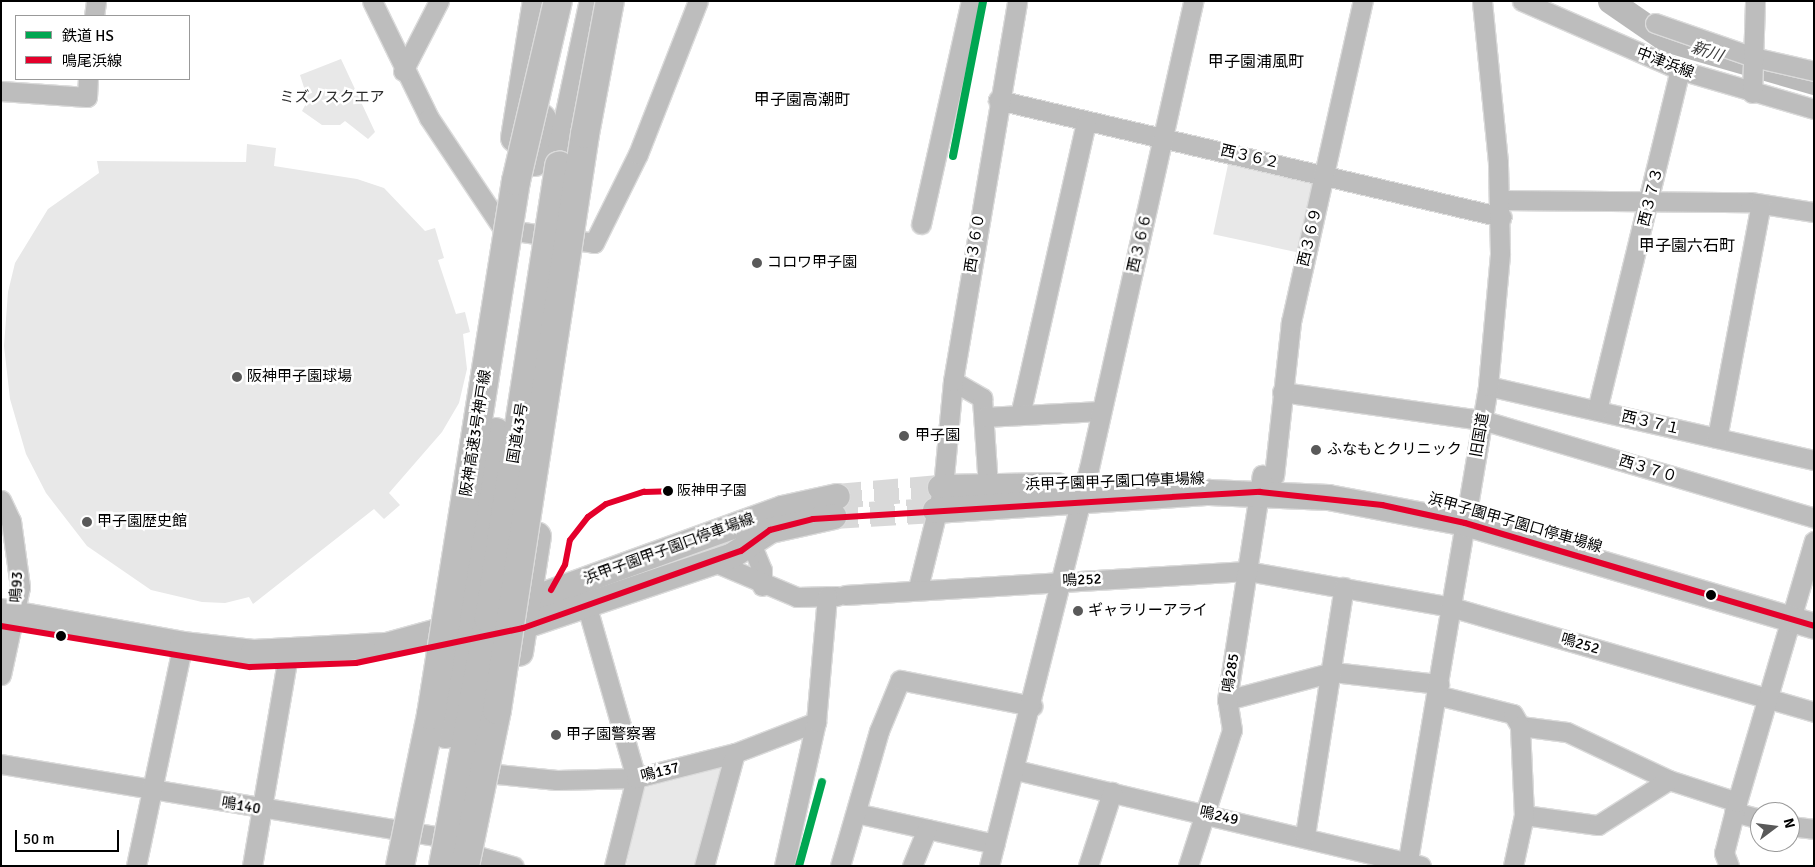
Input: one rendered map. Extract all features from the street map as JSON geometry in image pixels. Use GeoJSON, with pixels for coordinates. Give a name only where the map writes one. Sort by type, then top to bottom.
{"type":"FeatureCollection","features":[{"type":"Feature","properties":{"kind":"highway"},"geometry":{"type":"LineString","coordinates":[[394,866],[437,641],[503,229],[537,1]]}},
{"type":"Feature","properties":{"kind":"highway","name":"阪神高速3号神戸線"},"geometry":{"type":"LineString","coordinates":[[400,866],[431,715],[516,181],[558,1]]}},
{"type":"Feature","properties":{"kind":"highway","name":"国道43号"},"geometry":{"type":"LineString","coordinates":[[443,866],[490,619],[547,163],[565,1]]}},
{"type":"Feature","properties":{"kind":"highway","name":"国道43号"},"geometry":{"type":"LineString","coordinates":[[419,866],[468,622],[547,163],[594,1]]}},
{"type":"Feature","properties":{"kind":"highway"},"geometry":{"type":"LineString","coordinates":[[475,858],[585,134],[610,1]]}},
{"type":"Feature","properties":{"kind":"highway"},"geometry":{"type":"LineString","coordinates":[[475,858],[497,774],[528,600],[578,241],[622,1]]}},
{"type":"Feature","properties":{"kind":"main road","name":"浜甲子園甲子園口停車場線"},"geometry":{"type":"LineString","coordinates":[[939,498],[1083,492],[1265,481],[1385,489],[1466,515],[1804,615]]}},
{"type":"Feature","properties":{"kind":"main road","name":"浜甲子園甲子園口停車場線"},"geometry":{"type":"LineString","coordinates":[[939,498],[988,487],[1083,492]]}},
{"type":"Feature","properties":{"kind":"main road","name":"浜甲子園甲子園口停車場線"},"geometry":{"type":"LineString","coordinates":[[7,619],[254,652],[354,649],[437,641],[523,628],[587,607],[714,562],[747,534],[800,502],[835,506]]}},
{"type":"Feature","properties":{"kind":"main road","name":"浜甲子園甲子園口停車場線"},"geometry":{"type":"LineString","coordinates":[[7,619],[180,658],[286,667],[372,661],[437,641],[528,600],[747,534]]}},
{"type":"Feature","properties":{"kind":"street"},"geometry":{"type":"LineString","coordinates":[[94,15],[96,1]]}},
{"type":"Feature","properties":{"kind":"street"},"geometry":{"type":"LineString","coordinates":[[372,1],[403,71],[460,170],[503,229],[594,242],[599,236],[638,154],[698,1]]}},
{"type":"Feature","properties":{"kind":"street"},"geometry":{"type":"LineString","coordinates":[[403,71],[439,1]]}},
{"type":"Feature","properties":{"kind":"street"},"geometry":{"type":"LineString","coordinates":[[921,224],[971,1]]}},
{"type":"Feature","properties":{"kind":"street","name":"西３６０"},"geometry":{"type":"LineString","coordinates":[[918,588],[939,498],[953,380],[998,100],[1017,1]]}},
{"type":"Feature","properties":{"kind":"street","name":"西３６６"},"geometry":{"type":"LineString","coordinates":[[989,866],[1016,770],[1060,581],[1083,492],[1194,1]]}},
{"type":"Feature","properties":{"kind":"street","name":"西３６９"},"geometry":{"type":"LineString","coordinates":[[1265,481],[1282,392],[1291,322],[1363,1]]}},
{"type":"Feature","properties":{"kind":"street","name":"旧国道"},"geometry":{"type":"LineString","coordinates":[[1412,865],[1451,607],[1488,386],[1501,208],[1482,1]]}},
{"type":"Feature","properties":{"kind":"street","name":"中津浜線"},"geometry":{"type":"LineString","coordinates":[[1522,1],[1680,70],[1752,72],[1814,109]]}},
{"type":"Feature","properties":{"kind":"street"},"geometry":{"type":"LineString","coordinates":[[1752,72],[1755,1]]}},
{"type":"Feature","properties":{"kind":"street"},"geometry":{"type":"LineString","coordinates":[[1655,23],[1752,72],[1814,71]]}},
{"type":"Feature","properties":{"kind":"street","name":"西３７３"},"geometry":{"type":"LineString","coordinates":[[1597,410],[1650,202],[1680,70]]}},
{"type":"Feature","properties":{"kind":"street"},"geometry":{"type":"LineString","coordinates":[[1,90],[87,97],[88,80]]}},
{"type":"Feature","properties":{"kind":"street","name":"西３６２"},"geometry":{"type":"LineString","coordinates":[[998,100],[1086,122],[1324,174],[1501,208],[1650,202],[1761,204],[1814,212]]}},
{"type":"Feature","properties":{"kind":"street"},"geometry":{"type":"LineString","coordinates":[[1020,415],[1086,122]]}},
{"type":"Feature","properties":{"kind":"street"},"geometry":{"type":"LineString","coordinates":[[1717,438],[1761,204]]}},
{"type":"Feature","properties":{"kind":"street"},"geometry":{"type":"LineString","coordinates":[[953,380],[982,398],[988,487]]}},
{"type":"Feature","properties":{"kind":"street","name":"西３７１"},"geometry":{"type":"LineString","coordinates":[[1488,386],[1814,460]]}},
{"type":"Feature","properties":{"kind":"street","name":"西３７０"},"geometry":{"type":"LineString","coordinates":[[1282,392],[1482,420],[1814,518]]}},
{"type":"Feature","properties":{"kind":"street"},"geometry":{"type":"LineString","coordinates":[[984,418],[1101,412]]}},
{"type":"Feature","properties":{"kind":"street","name":"鳴285"},"geometry":{"type":"LineString","coordinates":[[1188,866],[1232,730],[1227,700],[1247,571],[1265,481]]}},
{"type":"Feature","properties":{"kind":"street","name":"鳴93"},"geometry":{"type":"LineString","coordinates":[[1,500],[12,521],[20,587],[7,619],[1,674]]}},
{"type":"Feature","properties":{"kind":"street"},"geometry":{"type":"LineString","coordinates":[[747,534],[762,570],[762,586]]}},
{"type":"Feature","properties":{"kind":"street"},"geometry":{"type":"LineString","coordinates":[[1729,866],[1724,853],[1735,807],[1766,698],[1804,615],[1814,541]]}},
{"type":"Feature","properties":{"kind":"street","name":"鳴252"},"geometry":{"type":"LineString","coordinates":[[714,562],[762,586],[803,597],[836,596],[918,588],[1247,571],[1451,607],[1814,712]]}},
{"type":"Feature","properties":{"kind":"street"},"geometry":{"type":"LineString","coordinates":[[1304,835],[1333,672],[1344,587]]}},
{"type":"Feature","properties":{"kind":"street"},"geometry":{"type":"LineString","coordinates":[[784,866],[816,722],[836,596]]}},
{"type":"Feature","properties":{"kind":"street"},"geometry":{"type":"LineString","coordinates":[[587,607],[636,778],[614,866]]}},
{"type":"Feature","properties":{"kind":"street"},"geometry":{"type":"LineString","coordinates":[[136,866],[180,658]]}},
{"type":"Feature","properties":{"kind":"street"},"geometry":{"type":"LineString","coordinates":[[252,866],[286,667]]}},
{"type":"Feature","properties":{"kind":"street"},"geometry":{"type":"LineString","coordinates":[[1227,700],[1333,672],[1438,689],[1513,714],[1520,726],[1524,815],[1513,866]]}},
{"type":"Feature","properties":{"kind":"street"},"geometry":{"type":"LineString","coordinates":[[840,866],[879,731],[900,680],[1032,706]]}},
{"type":"Feature","properties":{"kind":"street","name":"鳴137"},"geometry":{"type":"LineString","coordinates":[[497,774],[556,780],[636,778],[735,753],[816,722]]}},
{"type":"Feature","properties":{"kind":"street"},"geometry":{"type":"LineString","coordinates":[[1520,726],[1567,732],[1668,780],[1750,814]]}},
{"type":"Feature","properties":{"kind":"street"},"geometry":{"type":"LineString","coordinates":[[704,866],[735,753]]}},
{"type":"Feature","properties":{"kind":"street","name":"鳴140"},"geometry":{"type":"LineString","coordinates":[[1,764],[263,810],[402,830],[475,858],[514,866]]}},
{"type":"Feature","properties":{"kind":"street","name":"鳴249"},"geometry":{"type":"LineString","coordinates":[[1016,770],[1304,835],[1412,865]]}},
{"type":"Feature","properties":{"kind":"street"},"geometry":{"type":"LineString","coordinates":[[1524,815],[1598,824],[1668,780]]}},
{"type":"Feature","properties":{"kind":"street"},"geometry":{"type":"LineString","coordinates":[[1088,866],[1112,792]]}},
{"type":"Feature","properties":{"kind":"street"},"geometry":{"type":"LineString","coordinates":[[856,813],[995,844]]}},
{"type":"Feature","properties":{"kind":"street"},"geometry":{"type":"LineString","coordinates":[[1800,827],[1814,829]]}},
{"type":"Feature","properties":{"kind":"street"},"geometry":{"type":"LineString","coordinates":[[912,866],[927,828]]}},
{"type":"Feature","properties":{"kind":"green space","name":"ミズノスクエア"},"geometry":{"type":"Polygon","coordinates":[[[341,59],[375,132],[368,139],[345,121],[340,125],[322,125],[302,111],[308,100],[300,75],[341,59]]]}},
{"type":"Feature","properties":{"kind":"green space","name":"阪神甲子園球場"},"geometry":{"type":"Polygon","coordinates":[[[247,144],[276,148],[274,166],[357,179],[384,188],[425,231],[435,228],[444,258],[438,260],[456,314],[465,312],[470,332],[463,334],[467,369],[459,403],[442,432],[389,493],[400,505],[384,519],[374,509],[253,604],[249,597],[225,603],[202,602],[151,590],[87,546],[46,493],[26,454],[10,399],[4,346],[8,292],[15,263],[48,209],[99,173],[97,161],[246,162],[247,144]]]}},
{"type":"Feature","properties":{"kind":"green space"},"geometry":{"type":"Polygon","coordinates":[[[1229,160],[1315,178],[1299,253],[1213,234],[1229,160]]]}},
{"type":"Feature","properties":{"kind":"green space"},"geometry":{"type":"Polygon","coordinates":[[[725,767],[697,866],[626,866],[643,788],[725,767]]]}},
{"type":"Feature","properties":{"kind":"waterway","name":"新川"},"geometry":{"type":"LineString","coordinates":[[1610,1],[1665,39],[1814,82]]}},
{"type":"Feature","properties":{"kind":"tunnel"},"geometry":{"type":"LineString","coordinates":[[837,496],[940,487]]}},
{"type":"Feature","properties":{"kind":"tunnel"},"geometry":{"type":"LineString","coordinates":[[833,516],[935,510]]}},
{"type":"Feature","properties":{"kind":"rail line","name":"HS"},"geometry":{"type":"LineString","coordinates":[[953,156],[983,1]]}},
{"type":"Feature","properties":{"kind":"rail line","name":"HS"},"geometry":{"type":"LineString","coordinates":[[799,866],[822,782]]}},
{"type":"Feature","properties":{"kind":"transit line","name":"鳴尾浜線"},"geometry":{"type":"LineString","coordinates":[[551,590],[565,565],[570,540],[588,517],[606,504],[644,492],[668,491]]}},
{"type":"Feature","properties":{"kind":"transit line","name":"鳴尾浜線"},"geometry":{"type":"LineString","coordinates":[[1,626],[250,667],[356,663],[523,628],[741,551],[770,530],[813,519],[1260,492],[1382,505],[1465,523],[1814,626]]}},
{"type":"Feature","properties":{"kind":"place","name":"コロワ甲子園"},"geometry":{"type":"Point","coordinates":[757,263]}},
{"type":"Feature","properties":{"kind":"place","name":"阪神甲子園球場"},"geometry":{"type":"Point","coordinates":[237,377]}},
{"type":"Feature","properties":{"kind":"place","name":"甲子園"},"geometry":{"type":"Point","coordinates":[904,436]}},
{"type":"Feature","properties":{"kind":"place","name":"ふなもとクリニック"},"geometry":{"type":"Point","coordinates":[1316,450]}},
{"type":"Feature","properties":{"kind":"place","name":"阪神甲子園"},"geometry":{"type":"Point","coordinates":[668,491]}},
{"type":"Feature","properties":{"kind":"place","name":"甲子園歴史館"},"geometry":{"type":"Point","coordinates":[87,522]}},
{"type":"Feature","properties":{"kind":"place","name":"ギャラリーアライ"},"geometry":{"type":"Point","coordinates":[1078,611]}},
{"type":"Feature","properties":{"kind":"place","name":"甲子園警察署"},"geometry":{"type":"Point","coordinates":[556,735]}},
{"type":"Feature","properties":{"kind":"district","name":"甲子園浦風町"},"geometry":{"type":"Point","coordinates":[1256,62]}},
{"type":"Feature","properties":{"kind":"district","name":"甲子園高潮町"},"geometry":{"type":"Point","coordinates":[802,100]}},
{"type":"Feature","properties":{"kind":"district","name":"甲子園六石町"},"geometry":{"type":"Point","coordinates":[1687,246]}}]}
